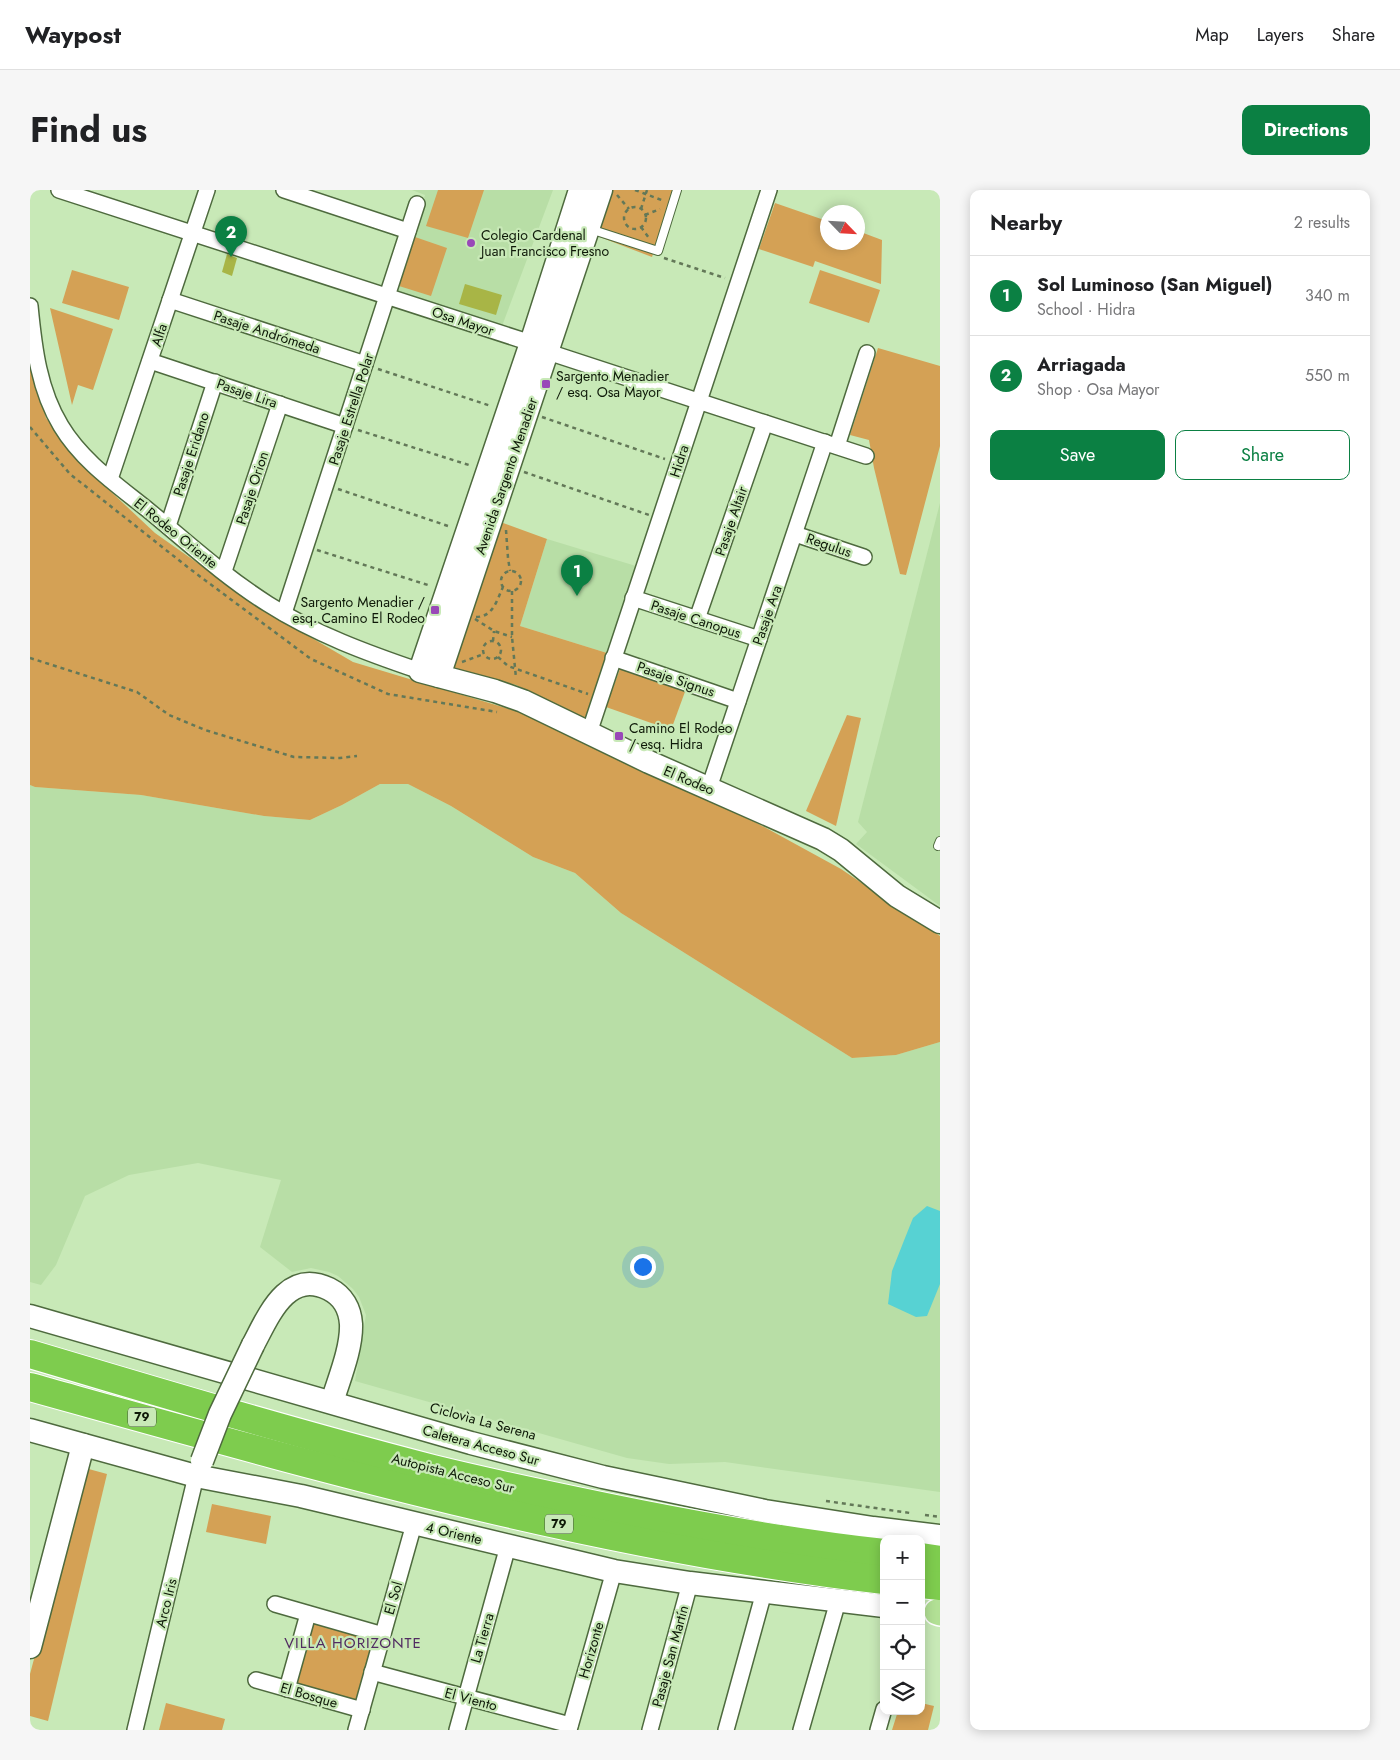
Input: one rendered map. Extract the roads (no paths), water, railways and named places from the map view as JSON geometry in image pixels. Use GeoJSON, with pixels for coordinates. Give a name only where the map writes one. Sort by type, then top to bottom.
{"type":"FeatureCollection","features":[{"type":"Feature","properties":{"kind":"highway","name":"Autopista Acceso Sur"},"geometry":{"type":"LineString","coordinates":[[30,1354],[345,1445],[523,1490],[750,1534],[880,1552]]}},
{"type":"Feature","properties":{"kind":"highway","name":"Autopista Acceso Sur"},"geometry":{"type":"LineString","coordinates":[[30,1387],[370,1480],[599,1533],[725,1557],[880,1579]]}},
{"type":"Feature","properties":{"kind":"highway"},"geometry":{"type":"LineString","coordinates":[[925,1558],[940,1560]]}},
{"type":"Feature","properties":{"kind":"highway"},"geometry":{"type":"LineString","coordinates":[[925,1590],[936,1607]]}},
{"type":"Feature","properties":{"kind":"main road","name":"Avenida Sargento Menadier"},"geometry":{"type":"LineString","coordinates":[[429,674],[539,347],[580,190]]}},
{"type":"Feature","properties":{"kind":"main road","name":"Avenida Sargento Menadier"},"geometry":{"type":"LineString","coordinates":[[429,674],[446,591],[508,412],[539,347],[588,228],[601,190]]}},
{"type":"Feature","properties":{"kind":"main road","name":"El Rodeo"},"geometry":{"type":"LineString","coordinates":[[429,674],[495,691],[523,701],[649,762],[828,841],[890,891],[940,922]]}},
{"type":"Feature","properties":{"kind":"main road"},"geometry":{"type":"LineString","coordinates":[[199,1468],[220,1414],[253,1345],[275,1305],[287,1292],[300,1285],[319,1285],[334,1292],[346,1306],[350,1316],[351,1333],[332,1402]]}},
{"type":"Feature","properties":{"kind":"main road","name":"Caletera Acceso Sur"},"geometry":{"type":"LineString","coordinates":[[30,1316],[471,1443],[636,1484],[765,1511],[864,1527],[940,1536]]}},
{"type":"Feature","properties":{"kind":"main road","name":"4 Oriente"},"geometry":{"type":"LineString","coordinates":[[30,1430],[83,1445],[199,1468],[301,1496],[614,1571],[690,1583],[880,1606]]}},
{"type":"Feature","properties":{"kind":"main road"},"geometry":{"type":"LineString","coordinates":[[30,1646],[83,1445]]}},
{"type":"Feature","properties":{"kind":"street","name":"Osa Mayor"},"geometry":{"type":"LineString","coordinates":[[59,190],[387,296],[866,456]]}},
{"type":"Feature","properties":{"kind":"street","name":"Alfa"},"geometry":{"type":"LineString","coordinates":[[110,479],[207,190]]}},
{"type":"Feature","properties":{"kind":"street"},"geometry":{"type":"LineString","coordinates":[[284,190],[408,231]]}},
{"type":"Feature","properties":{"kind":"street","name":"Hidra"},"geometry":{"type":"LineString","coordinates":[[589,732],[769,190]]}},
{"type":"Feature","properties":{"kind":"street","name":"Pasaje Estrella Polar"},"geometry":{"type":"LineString","coordinates":[[284,613],[417,204]]}},
{"type":"Feature","properties":{"kind":"street","name":"Pasaje Andrómeda"},"geometry":{"type":"LineString","coordinates":[[170,300],[365,364]]}},
{"type":"Feature","properties":{"kind":"street","name":"El Rodeo Oriente"},"geometry":{"type":"LineString","coordinates":[[30,306],[36,359],[46,392],[57,417],[77,448],[110,479],[224,571],[284,613],[349,646],[429,674]]}},
{"type":"Feature","properties":{"kind":"street","name":"Pasaje Ara"},"geometry":{"type":"LineString","coordinates":[[709,788],[794,534],[867,353]]}},
{"type":"Feature","properties":{"kind":"street","name":"Pasaje Lira"},"geometry":{"type":"LineString","coordinates":[[150,361],[345,426]]}},
{"type":"Feature","properties":{"kind":"street","name":"Pasaje Eridano"},"geometry":{"type":"LineString","coordinates":[[168,526],[214,382]]}},
{"type":"Feature","properties":{"kind":"street","name":"Pasaje Orion"},"geometry":{"type":"LineString","coordinates":[[224,571],[280,404]]}},
{"type":"Feature","properties":{"kind":"street","name":"Pasaje Altair"},"geometry":{"type":"LineString","coordinates":[[697,619],[765,423]]}},
{"type":"Feature","properties":{"kind":"street","name":"Regulus"},"geometry":{"type":"LineString","coordinates":[[794,534],[864,557]]}},
{"type":"Feature","properties":{"kind":"street","name":"Pasaje Canopus"},"geometry":{"type":"LineString","coordinates":[[633,598],[759,639]]}},
{"type":"Feature","properties":{"kind":"street","name":"Pasaje Signus"},"geometry":{"type":"LineString","coordinates":[[613,658],[738,701]]}},
{"type":"Feature","properties":{"kind":"street","name":"Arco Iris"},"geometry":{"type":"LineString","coordinates":[[136,1730],[199,1468]]}},
{"type":"Feature","properties":{"kind":"street","name":"El Sol"},"geometry":{"type":"LineString","coordinates":[[356,1730],[414,1524]]}},
{"type":"Feature","properties":{"kind":"street","name":"La Tierra"},"geometry":{"type":"LineString","coordinates":[[456,1730],[508,1546]]}},
{"type":"Feature","properties":{"kind":"street","name":"Horizonte"},"geometry":{"type":"LineString","coordinates":[[570,1728],[614,1571]]}},
{"type":"Feature","properties":{"kind":"street","name":"Pasaje San Martín"},"geometry":{"type":"LineString","coordinates":[[650,1730],[690,1583]]}},
{"type":"Feature","properties":{"kind":"street"},"geometry":{"type":"LineString","coordinates":[[726,1730],[764,1592]]}},
{"type":"Feature","properties":{"kind":"street"},"geometry":{"type":"LineString","coordinates":[[801,1730],[838,1601]]}},
{"type":"Feature","properties":{"kind":"street"},"geometry":{"type":"LineString","coordinates":[[275,1604],[382,1635]]}},
{"type":"Feature","properties":{"kind":"street"},"geometry":{"type":"LineString","coordinates":[[287,1689],[308,1614]]}},
{"type":"Feature","properties":{"kind":"street","name":"El Viento"},"geometry":{"type":"LineString","coordinates":[[372,1672],[466,1697],[570,1728]]}},
{"type":"Feature","properties":{"kind":"street","name":"El Bosque"},"geometry":{"type":"LineString","coordinates":[[256,1680],[362,1710]]}},
{"type":"Feature","properties":{"kind":"street"},"geometry":{"type":"LineString","coordinates":[[878,1730],[882,1715]]}},
{"type":"Feature","properties":{"kind":"lane"},"geometry":{"type":"LineString","coordinates":[[588,228],[658,251],[677,190]]}},
{"type":"Feature","properties":{"kind":"water"},"geometry":{"type":"Polygon","coordinates":[[[927,1206],[940,1211],[940,1284],[927,1316],[916,1317],[888,1304],[892,1271],[905,1238],[913,1218],[927,1206]]]}},
{"type":"Feature","properties":{"kind":"place","name":"Colegio Cardenal Juan Francisco Fresno"},"geometry":{"type":"Point","coordinates":[471,243]}},
{"type":"Feature","properties":{"kind":"place","name":"Arriagada"},"geometry":{"type":"Point","coordinates":[231,257]}},
{"type":"Feature","properties":{"kind":"place","name":"Sargento Menadier / esq. Osa Mayor"},"geometry":{"type":"Point","coordinates":[546,384]}},
{"type":"Feature","properties":{"kind":"place","name":"Sol Luminoso (San Miguel)"},"geometry":{"type":"Point","coordinates":[577,596]}},
{"type":"Feature","properties":{"kind":"place","name":"Sargento Menadier / esq. Camino El Rodeo"},"geometry":{"type":"Point","coordinates":[435,610]}},
{"type":"Feature","properties":{"kind":"place","name":"Camino El Rodeo / esq. Hidra"},"geometry":{"type":"Point","coordinates":[619,736]}},
{"type":"Feature","properties":{"kind":"district","name":"VILLA HORIZONTE"},"geometry":{"type":"Point","coordinates":[353,1643]}}]}
